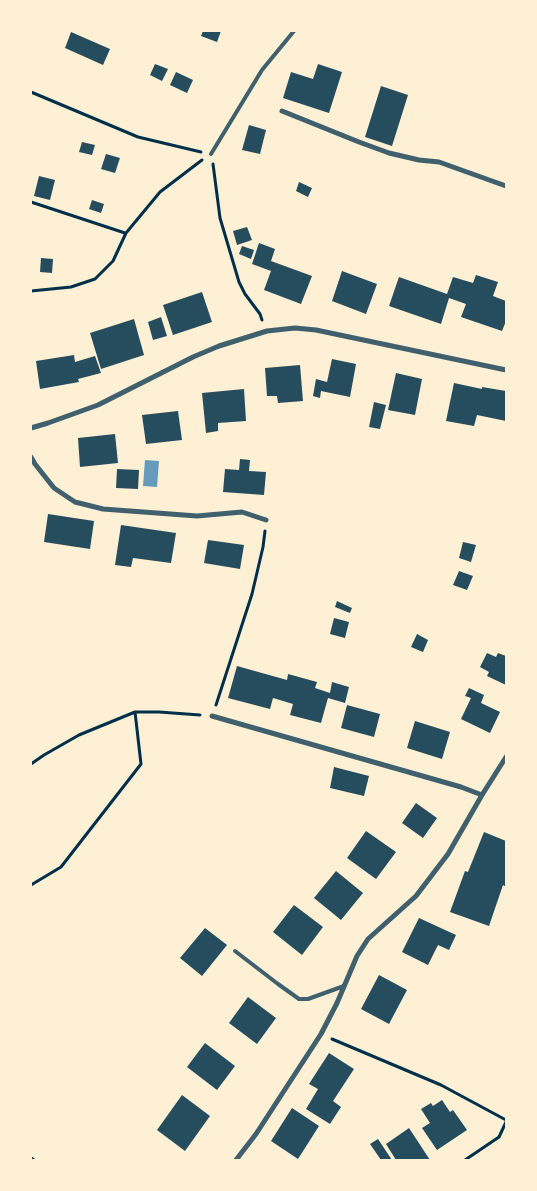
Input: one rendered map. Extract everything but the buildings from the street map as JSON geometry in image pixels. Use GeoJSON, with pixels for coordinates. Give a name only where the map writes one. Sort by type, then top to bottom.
{"type":"FeatureCollection","features":[{"type":"Feature","properties":{"kind":"street"},"geometry":{"type":"LineString","coordinates":[[282,111],[389,153],[419,160],[439,162],[506,186]]}},
{"type":"Feature","properties":{"kind":"street"},"geometry":{"type":"LineString","coordinates":[[31,428],[48,424],[98,405],[193,357],[219,346],[267,331],[296,328],[316,330],[506,370]]}},
{"type":"Feature","properties":{"kind":"street"},"geometry":{"type":"LineString","coordinates":[[31,457],[54,488],[75,502],[103,509],[197,516],[242,512],[266,520]]}},
{"type":"Feature","properties":{"kind":"street"},"geometry":{"type":"LineString","coordinates":[[212,716],[460,787],[482,795]]}},
{"type":"Feature","properties":{"kind":"street"},"geometry":{"type":"LineString","coordinates":[[236,1160],[256,1134],[321,1034],[337,1003],[357,956],[368,939],[416,896],[448,854],[506,757]]}},
{"type":"Feature","properties":{"kind":"lane"},"geometry":{"type":"LineString","coordinates":[[211,154],[262,70],[294,31]]}},
{"type":"Feature","properties":{"kind":"lane"},"geometry":{"type":"LineString","coordinates":[[235,951],[299,999],[308,1000],[344,986]]}},
{"type":"Feature","properties":{"kind":"path"},"geometry":{"type":"LineString","coordinates":[[31,92],[138,137],[211,154]]}},
{"type":"Feature","properties":{"kind":"path"},"geometry":{"type":"LineString","coordinates":[[31,291],[71,287],[95,279],[112,261],[126,233],[160,192],[211,154]]}},
{"type":"Feature","properties":{"kind":"path"},"geometry":{"type":"LineString","coordinates":[[211,154],[220,218],[239,282],[245,294],[260,314],[267,331]]}},
{"type":"Feature","properties":{"kind":"path"},"geometry":{"type":"LineString","coordinates":[[31,202],[126,233]]}},
{"type":"Feature","properties":{"kind":"path"},"geometry":{"type":"LineString","coordinates":[[31,764],[79,735],[135,712],[212,716],[252,594],[263,547],[266,520]]}},
{"type":"Feature","properties":{"kind":"path"},"geometry":{"type":"LineString","coordinates":[[31,884],[61,867],[141,764],[135,712]]}},
{"type":"Feature","properties":{"kind":"path"},"geometry":{"type":"LineString","coordinates":[[321,1034],[441,1084],[506,1121],[499,1137],[465,1160]]}},
{"type":"Feature","properties":{"kind":"water"},"geometry":{"type":"Polygon","coordinates":[[[145,460],[159,461],[157,487],[143,486],[145,460]]]}}]}
